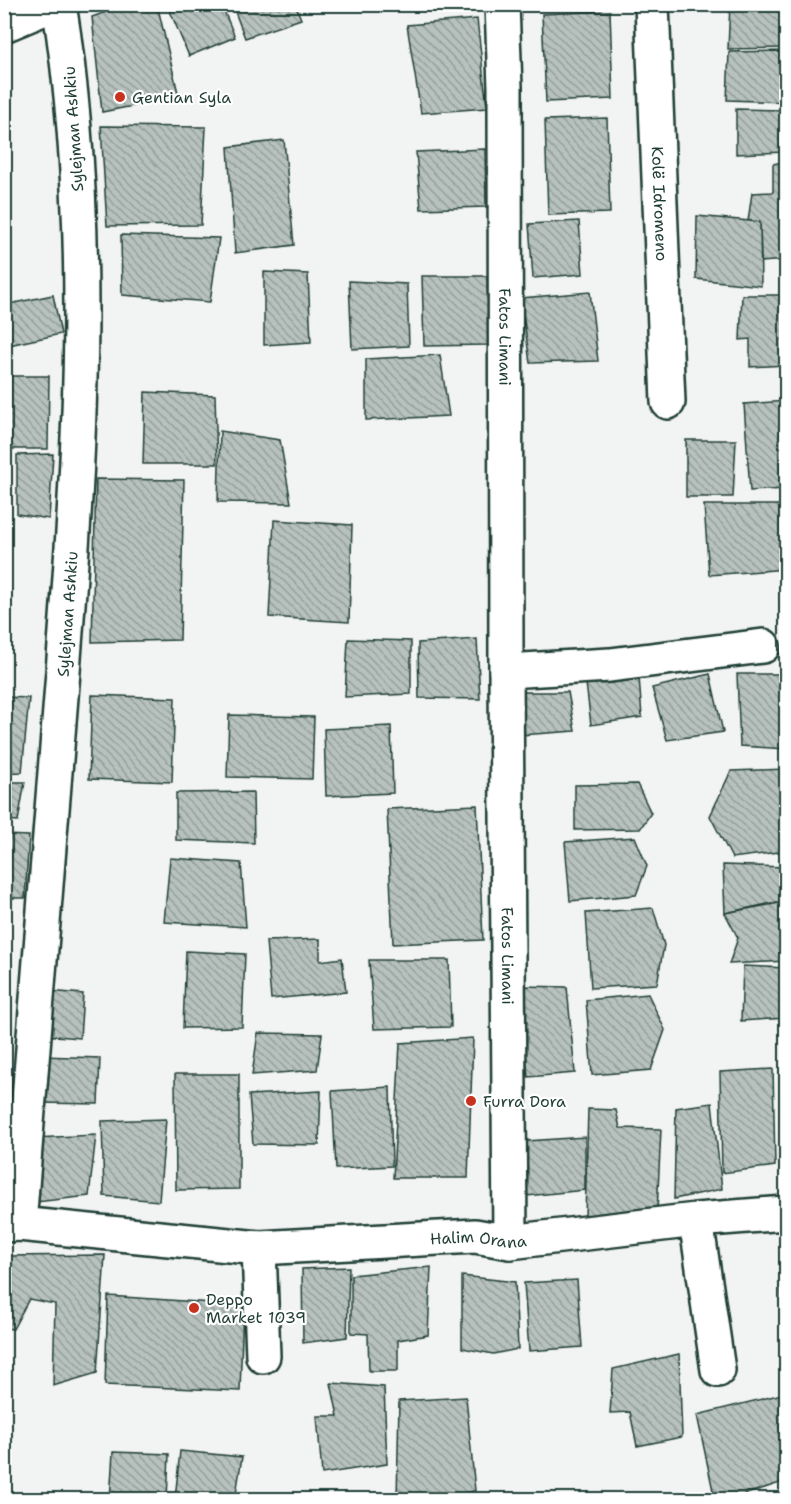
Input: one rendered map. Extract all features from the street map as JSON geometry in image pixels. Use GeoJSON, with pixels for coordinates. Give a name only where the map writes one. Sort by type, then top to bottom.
{"type":"FeatureCollection","features":[{"type":"Feature","properties":{"kind":"street","name":"Sylejman Ashkiu"},"geometry":{"type":"LineString","coordinates":[[12,1225],[75,515],[81,381],[78,213],[69,65],[59,4]]}},
{"type":"Feature","properties":{"kind":"street","name":"Fatos Limani"},"geometry":{"type":"LineString","coordinates":[[502,4],[505,88],[510,1242]]}},
{"type":"Feature","properties":{"kind":"street","name":"Kolë Idromeno"},"geometry":{"type":"LineString","coordinates":[[652,4],[668,402]]}},
{"type":"Feature","properties":{"kind":"street"},"geometry":{"type":"LineString","coordinates":[[506,671],[610,665],[763,646]]}},
{"type":"Feature","properties":{"kind":"street","name":"Halim Orana"},"geometry":{"type":"LineString","coordinates":[[12,1225],[259,1248],[475,1236],[510,1242],[696,1220],[786,1213]]}},
{"type":"Feature","properties":{"kind":"street"},"geometry":{"type":"LineString","coordinates":[[696,1220],[718,1370]]}},
{"type":"Feature","properties":{"kind":"street"},"geometry":{"type":"LineString","coordinates":[[259,1248],[263,1356]]}},
{"type":"Feature","properties":{"kind":"building"},"geometry":{"type":"Polygon","coordinates":[[[128,4],[157,4],[179,97],[102,112],[92,17],[128,4]]]}},
{"type":"Feature","properties":{"kind":"building"},"geometry":{"type":"Polygon","coordinates":[[[167,4],[221,4],[235,37],[189,56],[167,4]]]}},
{"type":"Feature","properties":{"kind":"building"},"geometry":{"type":"Polygon","coordinates":[[[232,4],[295,4],[301,19],[245,38],[232,4]]]}},
{"type":"Feature","properties":{"kind":"building"},"geometry":{"type":"Polygon","coordinates":[[[730,4],[786,4],[786,48],[728,49],[730,4]]]}},
{"type":"Feature","properties":{"kind":"building"},"geometry":{"type":"Polygon","coordinates":[[[610,11],[613,99],[546,102],[542,14],[610,11]]]}},
{"type":"Feature","properties":{"kind":"building"},"geometry":{"type":"Polygon","coordinates":[[[477,19],[487,108],[421,113],[407,25],[477,19]]]}},
{"type":"Feature","properties":{"kind":"building"},"geometry":{"type":"Polygon","coordinates":[[[786,51],[786,102],[727,100],[729,52],[786,51]]]}},
{"type":"Feature","properties":{"kind":"building"},"geometry":{"type":"Polygon","coordinates":[[[736,109],[786,110],[786,152],[736,154],[736,109]]]}},
{"type":"Feature","properties":{"kind":"building"},"geometry":{"type":"Polygon","coordinates":[[[607,118],[610,213],[548,215],[545,120],[607,118]]]}},
{"type":"Feature","properties":{"kind":"building"},"geometry":{"type":"Polygon","coordinates":[[[101,126],[206,127],[201,225],[107,226],[101,126]]]}},
{"type":"Feature","properties":{"kind":"building"},"geometry":{"type":"Polygon","coordinates":[[[284,140],[294,245],[235,253],[228,147],[284,140]]]}},
{"type":"Feature","properties":{"kind":"building"},"geometry":{"type":"Polygon","coordinates":[[[485,149],[486,207],[421,209],[416,152],[485,149]]]}},
{"type":"Feature","properties":{"kind":"building"},"geometry":{"type":"Polygon","coordinates":[[[786,161],[786,260],[761,262],[760,222],[748,221],[752,193],[773,192],[773,164],[786,161]]]}},
{"type":"Feature","properties":{"kind":"building"},"geometry":{"type":"Polygon","coordinates":[[[697,216],[760,222],[761,286],[696,279],[697,216]]]}},
{"type":"Feature","properties":{"kind":"building"},"geometry":{"type":"Polygon","coordinates":[[[579,221],[583,274],[533,278],[529,224],[579,221]]]}},
{"type":"Feature","properties":{"kind":"building"},"geometry":{"type":"Polygon","coordinates":[[[121,235],[219,238],[210,302],[122,295],[121,235]]]}},
{"type":"Feature","properties":{"kind":"building"},"geometry":{"type":"Polygon","coordinates":[[[264,272],[308,274],[311,342],[264,345],[264,272]]]}},
{"type":"Feature","properties":{"kind":"building"},"geometry":{"type":"Polygon","coordinates":[[[422,276],[487,276],[489,345],[424,346],[422,276]]]}},
{"type":"Feature","properties":{"kind":"building"},"geometry":{"type":"Polygon","coordinates":[[[349,281],[407,284],[409,346],[352,349],[349,281]]]}},
{"type":"Feature","properties":{"kind":"building"},"geometry":{"type":"Polygon","coordinates":[[[590,292],[598,361],[530,363],[521,298],[590,292]]]}},
{"type":"Feature","properties":{"kind":"building"},"geometry":{"type":"Polygon","coordinates":[[[53,295],[61,334],[4,346],[4,305],[53,295]]]}},
{"type":"Feature","properties":{"kind":"building"},"geometry":{"type":"Polygon","coordinates":[[[742,295],[786,295],[786,365],[750,367],[750,339],[740,340],[742,295]]]}},
{"type":"Feature","properties":{"kind":"building"},"geometry":{"type":"Polygon","coordinates":[[[440,355],[449,416],[366,420],[366,359],[440,355]]]}},
{"type":"Feature","properties":{"kind":"building"},"geometry":{"type":"Polygon","coordinates":[[[4,376],[49,376],[48,449],[4,449],[4,376]]]}},
{"type":"Feature","properties":{"kind":"building"},"geometry":{"type":"Polygon","coordinates":[[[145,392],[215,395],[217,464],[143,464],[145,392]]]}},
{"type":"Feature","properties":{"kind":"building"},"geometry":{"type":"Polygon","coordinates":[[[786,401],[786,489],[750,491],[744,404],[786,401]]]}},
{"type":"Feature","properties":{"kind":"building"},"geometry":{"type":"Polygon","coordinates":[[[220,431],[280,440],[291,503],[218,502],[220,431]]]}},
{"type":"Feature","properties":{"kind":"building"},"geometry":{"type":"Polygon","coordinates":[[[686,440],[736,440],[733,497],[686,497],[686,440]]]}},
{"type":"Feature","properties":{"kind":"building"},"geometry":{"type":"Polygon","coordinates":[[[53,454],[49,519],[17,514],[17,455],[53,454]]]}},
{"type":"Feature","properties":{"kind":"building"},"geometry":{"type":"Polygon","coordinates":[[[96,479],[184,480],[180,640],[92,642],[96,479]]]}},
{"type":"Feature","properties":{"kind":"building"},"geometry":{"type":"Polygon","coordinates":[[[704,505],[786,505],[786,569],[709,575],[704,505]]]}},
{"type":"Feature","properties":{"kind":"building"},"geometry":{"type":"Polygon","coordinates":[[[274,520],[352,525],[349,622],[269,617],[274,520]]]}},
{"type":"Feature","properties":{"kind":"building"},"geometry":{"type":"Polygon","coordinates":[[[348,639],[411,641],[411,694],[345,697],[348,639]]]}},
{"type":"Feature","properties":{"kind":"building"},"geometry":{"type":"Polygon","coordinates":[[[477,639],[480,699],[419,698],[418,643],[477,639]]]}},
{"type":"Feature","properties":{"kind":"building"},"geometry":{"type":"Polygon","coordinates":[[[710,674],[723,732],[667,740],[652,688],[710,674]]]}},
{"type":"Feature","properties":{"kind":"building"},"geometry":{"type":"Polygon","coordinates":[[[737,674],[786,674],[786,749],[740,746],[737,674]]]}},
{"type":"Feature","properties":{"kind":"building"},"geometry":{"type":"Polygon","coordinates":[[[639,677],[642,717],[591,725],[586,683],[639,677]]]}},
{"type":"Feature","properties":{"kind":"building"},"geometry":{"type":"Polygon","coordinates":[[[518,692],[568,692],[575,731],[521,735],[518,692]]]}},
{"type":"Feature","properties":{"kind":"building"},"geometry":{"type":"Polygon","coordinates":[[[92,695],[175,698],[172,782],[89,779],[92,695]]]}},
{"type":"Feature","properties":{"kind":"building"},"geometry":{"type":"Polygon","coordinates":[[[4,697],[29,698],[22,772],[4,773],[4,697]]]}},
{"type":"Feature","properties":{"kind":"building"},"geometry":{"type":"Polygon","coordinates":[[[229,715],[314,717],[312,779],[227,777],[229,715]]]}},
{"type":"Feature","properties":{"kind":"building"},"geometry":{"type":"Polygon","coordinates":[[[391,726],[393,793],[326,796],[324,729],[391,726]]]}},
{"type":"Feature","properties":{"kind":"building"},"geometry":{"type":"Polygon","coordinates":[[[786,769],[786,851],[732,858],[710,816],[731,771],[786,769]]]}},
{"type":"Feature","properties":{"kind":"building"},"geometry":{"type":"Polygon","coordinates":[[[4,782],[25,782],[18,821],[4,820],[4,782]]]}},
{"type":"Feature","properties":{"kind":"building"},"geometry":{"type":"Polygon","coordinates":[[[637,784],[651,813],[640,829],[575,830],[575,785],[637,784]]]}},
{"type":"Feature","properties":{"kind":"building"},"geometry":{"type":"Polygon","coordinates":[[[253,792],[254,843],[176,840],[176,793],[253,792]]]}},
{"type":"Feature","properties":{"kind":"building"},"geometry":{"type":"Polygon","coordinates":[[[477,805],[483,940],[393,944],[387,809],[477,805]]]}},
{"type":"Feature","properties":{"kind":"building"},"geometry":{"type":"Polygon","coordinates":[[[4,835],[29,836],[25,898],[4,898],[4,835]]]}},
{"type":"Feature","properties":{"kind":"building"},"geometry":{"type":"Polygon","coordinates":[[[635,837],[647,866],[636,895],[570,901],[565,842],[635,837]]]}},
{"type":"Feature","properties":{"kind":"building"},"geometry":{"type":"Polygon","coordinates":[[[170,858],[241,863],[246,927],[164,922],[170,858]]]}},
{"type":"Feature","properties":{"kind":"building"},"geometry":{"type":"Polygon","coordinates":[[[723,865],[786,867],[786,900],[725,913],[723,865]]]}},
{"type":"Feature","properties":{"kind":"building"},"geometry":{"type":"Polygon","coordinates":[[[785,902],[786,961],[729,964],[738,938],[725,913],[785,902]]]}},
{"type":"Feature","properties":{"kind":"building"},"geometry":{"type":"Polygon","coordinates":[[[653,908],[664,945],[657,984],[591,988],[586,913],[653,908]]]}},
{"type":"Feature","properties":{"kind":"building"},"geometry":{"type":"Polygon","coordinates":[[[320,939],[320,961],[342,958],[346,992],[271,999],[266,941],[320,939]]]}},
{"type":"Feature","properties":{"kind":"building"},"geometry":{"type":"Polygon","coordinates":[[[186,951],[245,954],[242,1027],[183,1028],[186,951]]]}},
{"type":"Feature","properties":{"kind":"building"},"geometry":{"type":"Polygon","coordinates":[[[369,960],[449,960],[451,1027],[374,1029],[369,960]]]}},
{"type":"Feature","properties":{"kind":"building"},"geometry":{"type":"Polygon","coordinates":[[[743,966],[786,968],[786,1018],[741,1021],[743,966]]]}},
{"type":"Feature","properties":{"kind":"building"},"geometry":{"type":"Polygon","coordinates":[[[520,986],[567,987],[575,1073],[528,1077],[520,986]]]}},
{"type":"Feature","properties":{"kind":"building"},"geometry":{"type":"Polygon","coordinates":[[[48,991],[83,994],[80,1038],[44,1035],[48,991]]]}},
{"type":"Feature","properties":{"kind":"building"},"geometry":{"type":"Polygon","coordinates":[[[648,994],[665,1030],[651,1070],[592,1075],[586,1000],[648,994]]]}},
{"type":"Feature","properties":{"kind":"building"},"geometry":{"type":"Polygon","coordinates":[[[258,1033],[322,1034],[317,1070],[252,1075],[258,1033]]]}},
{"type":"Feature","properties":{"kind":"building"},"geometry":{"type":"Polygon","coordinates":[[[473,1038],[468,1178],[393,1178],[400,1043],[473,1038]]]}},
{"type":"Feature","properties":{"kind":"building"},"geometry":{"type":"Polygon","coordinates":[[[41,1056],[100,1058],[98,1104],[39,1103],[41,1056]]]}},
{"type":"Feature","properties":{"kind":"building"},"geometry":{"type":"Polygon","coordinates":[[[773,1069],[775,1166],[722,1173],[720,1072],[773,1069]]]}},
{"type":"Feature","properties":{"kind":"building"},"geometry":{"type":"Polygon","coordinates":[[[175,1074],[239,1074],[239,1189],[176,1190],[175,1074]]]}},
{"type":"Feature","properties":{"kind":"building"},"geometry":{"type":"Polygon","coordinates":[[[390,1087],[392,1166],[336,1169],[332,1091],[390,1087]]]}},
{"type":"Feature","properties":{"kind":"building"},"geometry":{"type":"Polygon","coordinates":[[[321,1091],[319,1145],[253,1144],[249,1095],[321,1091]]]}},
{"type":"Feature","properties":{"kind":"building"},"geometry":{"type":"Polygon","coordinates":[[[712,1103],[722,1189],[674,1199],[676,1108],[712,1103]]]}},
{"type":"Feature","properties":{"kind":"building"},"geometry":{"type":"Polygon","coordinates":[[[588,1109],[616,1110],[620,1128],[661,1129],[657,1212],[585,1218],[588,1109]]]}},
{"type":"Feature","properties":{"kind":"building"},"geometry":{"type":"Polygon","coordinates":[[[166,1119],[159,1201],[104,1196],[102,1121],[166,1119]]]}},
{"type":"Feature","properties":{"kind":"building"},"geometry":{"type":"Polygon","coordinates":[[[96,1135],[89,1196],[36,1202],[34,1138],[96,1135]]]}},
{"type":"Feature","properties":{"kind":"building"},"geometry":{"type":"Polygon","coordinates":[[[585,1137],[585,1190],[517,1197],[512,1142],[585,1137]]]}},
{"type":"Feature","properties":{"kind":"building"},"geometry":{"type":"Polygon","coordinates":[[[105,1255],[97,1373],[53,1386],[55,1304],[29,1299],[13,1329],[4,1328],[4,1256],[105,1255]]]}},
{"type":"Feature","properties":{"kind":"building"},"geometry":{"type":"Polygon","coordinates":[[[786,1259],[786,1342],[783,1343],[780,1260],[786,1259]]]}},
{"type":"Feature","properties":{"kind":"building"},"geometry":{"type":"Polygon","coordinates":[[[349,1267],[347,1337],[303,1343],[302,1269],[349,1267]]]}},
{"type":"Feature","properties":{"kind":"building"},"geometry":{"type":"Polygon","coordinates":[[[431,1267],[428,1335],[398,1340],[398,1371],[369,1371],[368,1334],[351,1333],[351,1275],[431,1267]]]}},
{"type":"Feature","properties":{"kind":"building"},"geometry":{"type":"Polygon","coordinates":[[[462,1276],[515,1282],[518,1349],[493,1354],[462,1348],[462,1276]]]}},
{"type":"Feature","properties":{"kind":"building"},"geometry":{"type":"Polygon","coordinates":[[[577,1280],[582,1347],[529,1351],[524,1283],[577,1280]]]}},
{"type":"Feature","properties":{"kind":"building"},"geometry":{"type":"Polygon","coordinates":[[[108,1296],[243,1305],[240,1391],[105,1385],[108,1296]]]}},
{"type":"Feature","properties":{"kind":"building"},"geometry":{"type":"Polygon","coordinates":[[[679,1354],[682,1437],[637,1446],[630,1412],[610,1413],[613,1369],[679,1354]]]}},
{"type":"Feature","properties":{"kind":"building"},"geometry":{"type":"Polygon","coordinates":[[[331,1383],[384,1387],[387,1464],[322,1474],[317,1416],[338,1416],[331,1383]]]}},
{"type":"Feature","properties":{"kind":"building"},"geometry":{"type":"Polygon","coordinates":[[[786,1393],[786,1481],[728,1500],[715,1500],[697,1415],[786,1393]]]}},
{"type":"Feature","properties":{"kind":"building"},"geometry":{"type":"Polygon","coordinates":[[[466,1397],[475,1491],[433,1500],[397,1500],[399,1401],[466,1397]]]}},
{"type":"Feature","properties":{"kind":"building"},"geometry":{"type":"Polygon","coordinates":[[[180,1451],[242,1457],[235,1500],[175,1499],[180,1451]]]}},
{"type":"Feature","properties":{"kind":"building"},"geometry":{"type":"Polygon","coordinates":[[[113,1452],[169,1454],[167,1500],[110,1500],[113,1452]]]}},
{"type":"Feature","properties":{"kind":"place","name":"Gentian Syla"},"geometry":{"type":"Point","coordinates":[120,97]}},
{"type":"Feature","properties":{"kind":"place","name":"Furra Dora"},"geometry":{"type":"Point","coordinates":[471,1101]}},
{"type":"Feature","properties":{"kind":"place","name":"Deppo Market 1039"},"geometry":{"type":"Point","coordinates":[194,1308]}}]}
